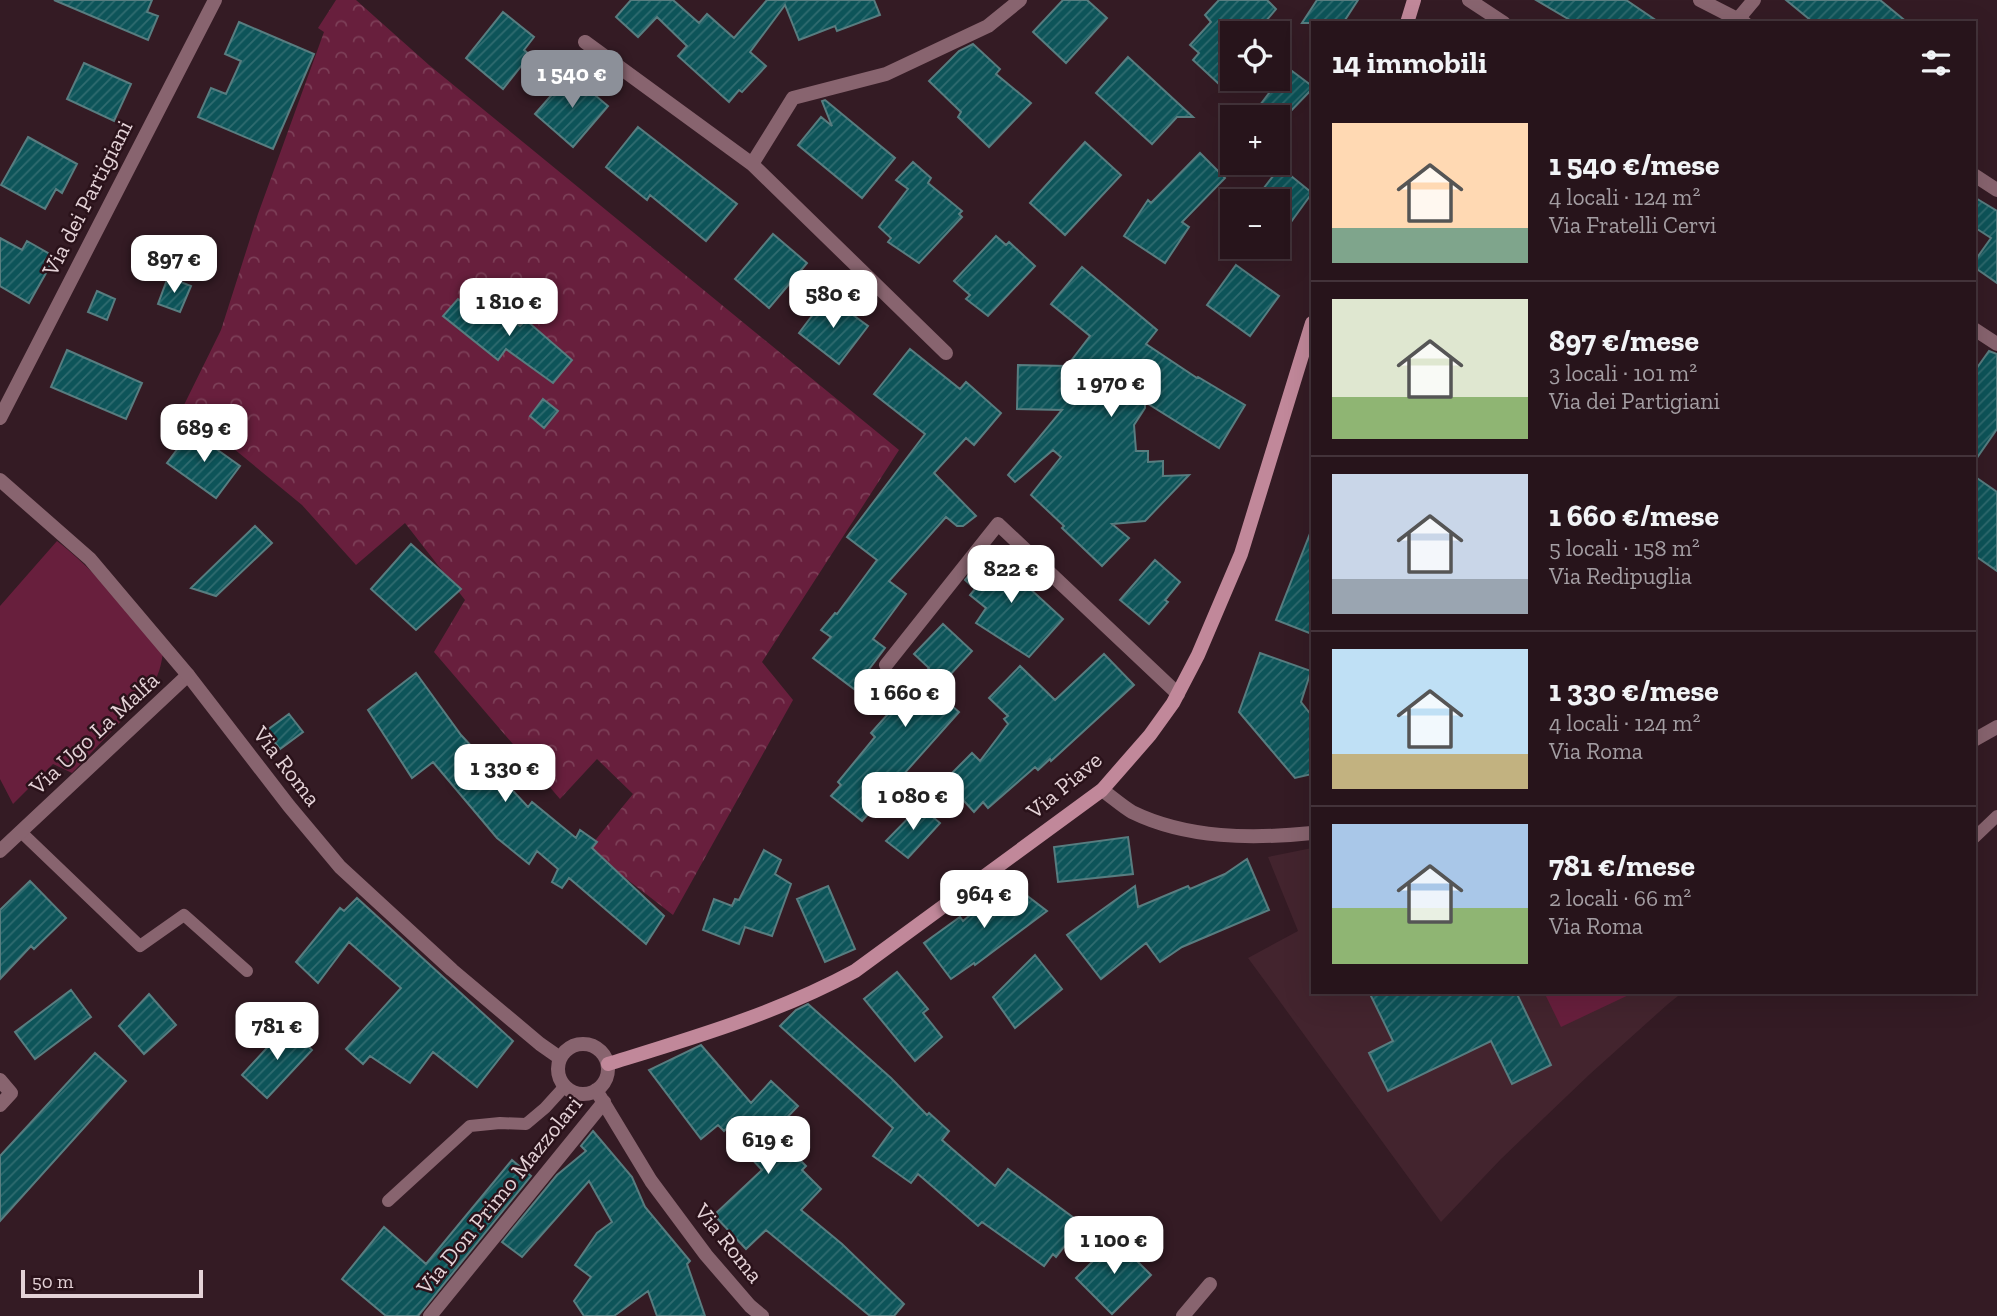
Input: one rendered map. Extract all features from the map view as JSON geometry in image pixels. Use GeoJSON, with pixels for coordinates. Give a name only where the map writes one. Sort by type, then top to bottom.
{"type":"FeatureCollection","features":[{"type":"Feature","properties":{"kind":"main road"},"geometry":{"type":"LineString","coordinates":[[1408,21],[1414,0]]}},
{"type":"Feature","properties":{"kind":"main road","name":"Via Piave"},"geometry":{"type":"LineString","coordinates":[[608,1064],[711,1031],[818,991],[855,971],[1102,790],[1150,735],[1178,694],[1198,655],[1241,554],[1311,326]]}},
{"type":"Feature","properties":{"kind":"street","name":"Via dei Partigiani"},"geometry":{"type":"LineString","coordinates":[[0,418],[215,0]]}},
{"type":"Feature","properties":{"kind":"street"},"geometry":{"type":"LineString","coordinates":[[752,164],[793,98],[886,74],[988,26],[1020,0]]}},
{"type":"Feature","properties":{"kind":"street"},"geometry":{"type":"LineString","coordinates":[[1469,0],[1501,21]]}},
{"type":"Feature","properties":{"kind":"street"},"geometry":{"type":"LineString","coordinates":[[1700,0],[1741,21],[1754,0]]}},
{"type":"Feature","properties":{"kind":"street"},"geometry":{"type":"LineString","coordinates":[[585,42],[752,164],[946,352]]}},
{"type":"Feature","properties":{"kind":"street"},"geometry":{"type":"LineString","coordinates":[[1976,176],[1997,190]]}},
{"type":"Feature","properties":{"kind":"street"},"geometry":{"type":"LineString","coordinates":[[1976,330],[1997,344]]}},
{"type":"Feature","properties":{"kind":"street","name":"Via Roma"},"geometry":{"type":"LineString","coordinates":[[0,480],[90,559],[188,676],[340,867],[452,970],[560,1058]]}},
{"type":"Feature","properties":{"kind":"street"},"geometry":{"type":"LineString","coordinates":[[886,665],[998,524],[1178,694]]}},
{"type":"Feature","properties":{"kind":"street","name":"Via Ugo La Malfa"},"geometry":{"type":"LineString","coordinates":[[0,851],[188,676]]}},
{"type":"Feature","properties":{"kind":"street"},"geometry":{"type":"LineString","coordinates":[[1976,739],[1997,727]]}},
{"type":"Feature","properties":{"kind":"street"},"geometry":{"type":"LineString","coordinates":[[1102,790],[1131,811],[1181,830],[1230,835],[1283,836],[1311,833]]}},
{"type":"Feature","properties":{"kind":"street"},"geometry":{"type":"LineString","coordinates":[[586,1043],[601,1050],[608,1064],[600,1096],[580,1094],[565,1086],[558,1073],[560,1058],[570,1046],[586,1043]]}},
{"type":"Feature","properties":{"kind":"street"},"geometry":{"type":"LineString","coordinates":[[0,1080],[12,1093],[0,1105]]}},
{"type":"Feature","properties":{"kind":"street","name":"Via Roma"},"geometry":{"type":"LineString","coordinates":[[600,1096],[651,1181],[748,1311],[762,1316]]}},
{"type":"Feature","properties":{"kind":"street","name":"Via Don Primo Mazzolari"},"geometry":{"type":"LineString","coordinates":[[430,1316],[600,1096]]}},
{"type":"Feature","properties":{"kind":"street"},"geometry":{"type":"LineString","coordinates":[[1183,1316],[1210,1284]]}},
{"type":"Feature","properties":{"kind":"lane"},"geometry":{"type":"LineString","coordinates":[[1976,836],[1997,816]]}},
{"type":"Feature","properties":{"kind":"lane"},"geometry":{"type":"LineString","coordinates":[[21,832],[140,946],[184,915],[247,971]]}},
{"type":"Feature","properties":{"kind":"lane"},"geometry":{"type":"LineString","coordinates":[[388,1202],[470,1126],[526,1124],[565,1086]]}},
{"type":"Feature","properties":{"kind":"shaded area"},"geometry":{"type":"Polygon","coordinates":[[[1311,848],[1311,994],[1680,994],[1590,1074],[1501,1159],[1441,1222],[1248,958],[1298,931],[1268,857],[1311,848]]]}},
{"type":"Feature","properties":{"kind":"green space"},"geometry":{"type":"Polygon","coordinates":[[[336,0],[356,0],[429,65],[899,450],[762,662],[793,700],[673,915],[588,849],[633,794],[597,759],[560,799],[434,652],[465,600],[405,523],[356,565],[302,505],[183,407],[221,330],[258,214],[324,32],[318,28],[336,0]]]}},
{"type":"Feature","properties":{"kind":"green space"},"geometry":{"type":"Polygon","coordinates":[[[57,541],[113,594],[163,652],[162,658],[157,675],[145,696],[72,773],[53,764],[13,804],[0,779],[0,606],[57,541]]]}},
{"type":"Feature","properties":{"kind":"green space"},"geometry":{"type":"Polygon","coordinates":[[[1545,994],[1631,994],[1561,1027],[1545,994]]]}},
{"type":"Feature","properties":{"kind":"building"},"geometry":{"type":"Polygon","coordinates":[[[54,0],[152,0],[147,12],[158,16],[148,40],[54,0]]]}},
{"type":"Feature","properties":{"kind":"building"},"geometry":{"type":"Polygon","coordinates":[[[631,0],[673,0],[699,23],[707,14],[734,38],[767,0],[874,0],[880,15],[837,31],[835,26],[799,40],[785,5],[750,52],[766,66],[729,102],[678,56],[687,46],[657,17],[638,37],[616,17],[631,0]]]}},
{"type":"Feature","properties":{"kind":"building"},"geometry":{"type":"Polygon","coordinates":[[[1063,0],[1087,0],[1107,18],[1066,63],[1033,32],[1063,0]]]}},
{"type":"Feature","properties":{"kind":"building"},"geometry":{"type":"Polygon","coordinates":[[[1219,0],[1267,0],[1276,9],[1266,21],[1220,21],[1219,84],[1193,60],[1199,53],[1190,45],[1211,22],[1205,15],[1219,0]]]}},
{"type":"Feature","properties":{"kind":"building"},"geometry":{"type":"Polygon","coordinates":[[[1317,0],[1358,0],[1344,21],[1302,23],[1317,0]]]}},
{"type":"Feature","properties":{"kind":"building"},"geometry":{"type":"Polygon","coordinates":[[[1536,0],[1626,0],[1657,21],[1572,21],[1536,0]]]}},
{"type":"Feature","properties":{"kind":"building"},"geometry":{"type":"Polygon","coordinates":[[[1786,0],[1880,0],[1906,21],[1812,21],[1786,0]]]}},
{"type":"Feature","properties":{"kind":"building"},"geometry":{"type":"Polygon","coordinates":[[[503,12],[534,37],[524,50],[530,55],[503,89],[466,58],[503,12]]]}},
{"type":"Feature","properties":{"kind":"building"},"geometry":{"type":"Polygon","coordinates":[[[239,22],[314,54],[273,149],[198,117],[211,88],[226,94],[241,61],[225,54],[239,22]]]}},
{"type":"Feature","properties":{"kind":"building"},"geometry":{"type":"Polygon","coordinates":[[[973,44],[1000,69],[996,74],[1031,103],[989,147],[958,117],[961,112],[929,81],[959,51],[973,44]]]}},
{"type":"Feature","properties":{"kind":"building"},"geometry":{"type":"Polygon","coordinates":[[[1128,57],[1193,117],[1177,117],[1152,144],[1096,93],[1128,57]]]}},
{"type":"Feature","properties":{"kind":"building"},"geometry":{"type":"Polygon","coordinates":[[[84,63],[131,84],[114,121],[67,99],[84,63]]]}},
{"type":"Feature","properties":{"kind":"building"},"geometry":{"type":"Polygon","coordinates":[[[1290,70],[1311,85],[1311,90],[1290,112],[1290,105],[1260,105],[1271,91],[1290,91],[1290,70]]]}},
{"type":"Feature","properties":{"kind":"building"},"geometry":{"type":"Polygon","coordinates":[[[570,74],[608,106],[573,147],[535,114],[570,74]]]}},
{"type":"Feature","properties":{"kind":"building"},"geometry":{"type":"Polygon","coordinates":[[[825,100],[895,158],[862,198],[798,145],[821,117],[832,126],[822,101],[825,100]]]}},
{"type":"Feature","properties":{"kind":"building"},"geometry":{"type":"Polygon","coordinates":[[[638,127],[737,204],[706,241],[650,195],[647,200],[606,167],[638,127]]]}},
{"type":"Feature","properties":{"kind":"building"},"geometry":{"type":"Polygon","coordinates":[[[28,137],[77,164],[62,193],[56,189],[45,209],[1,185],[28,137]]]}},
{"type":"Feature","properties":{"kind":"building"},"geometry":{"type":"Polygon","coordinates":[[[1085,142],[1121,175],[1065,235],[1030,203],[1085,142]]]}},
{"type":"Feature","properties":{"kind":"building"},"geometry":{"type":"Polygon","coordinates":[[[1200,153],[1225,178],[1182,222],[1189,227],[1165,263],[1124,236],[1148,200],[1151,203],[1200,153]]]}},
{"type":"Feature","properties":{"kind":"building"},"geometry":{"type":"Polygon","coordinates":[[[913,162],[931,178],[928,183],[962,211],[959,214],[962,217],[919,263],[888,242],[891,238],[879,227],[908,189],[896,180],[913,162]]]}},
{"type":"Feature","properties":{"kind":"building"},"geometry":{"type":"Polygon","coordinates":[[[1274,175],[1290,175],[1311,194],[1290,223],[1290,189],[1263,189],[1274,175]]]}},
{"type":"Feature","properties":{"kind":"building"},"geometry":{"type":"Polygon","coordinates":[[[1976,198],[1997,211],[1997,283],[1976,268],[1976,259],[1991,238],[1976,228],[1976,198]]]}},
{"type":"Feature","properties":{"kind":"building"},"geometry":{"type":"Polygon","coordinates":[[[773,234],[807,263],[769,308],[735,279],[773,234]]]}},
{"type":"Feature","properties":{"kind":"building"},"geometry":{"type":"Polygon","coordinates":[[[996,236],[1006,245],[1009,242],[1035,266],[988,316],[966,299],[970,295],[954,281],[996,236]]]}},
{"type":"Feature","properties":{"kind":"building"},"geometry":{"type":"Polygon","coordinates":[[[0,238],[22,250],[27,241],[55,257],[29,303],[0,286],[0,238]]]}},
{"type":"Feature","properties":{"kind":"building"},"geometry":{"type":"Polygon","coordinates":[[[1236,265],[1279,296],[1250,336],[1207,305],[1236,265]]]}},
{"type":"Feature","properties":{"kind":"building"},"geometry":{"type":"Polygon","coordinates":[[[1082,267],[1157,330],[1146,344],[1197,378],[1245,405],[1219,448],[1145,402],[1145,408],[1134,425],[1136,451],[1148,451],[1148,462],[1163,461],[1163,476],[1189,475],[1145,521],[1112,524],[1129,538],[1102,566],[1031,495],[1061,457],[1053,450],[1015,482],[1008,475],[1062,410],[1017,409],[1018,365],[1067,366],[1090,336],[1051,304],[1082,267]]]}},
{"type":"Feature","properties":{"kind":"building"},"geometry":{"type":"Polygon","coordinates":[[[168,277],[191,286],[180,312],[158,304],[168,277]]]}},
{"type":"Feature","properties":{"kind":"building"},"geometry":{"type":"Polygon","coordinates":[[[97,291],[115,299],[107,320],[88,312],[97,291]]]}},
{"type":"Feature","properties":{"kind":"building"},"geometry":{"type":"Polygon","coordinates":[[[827,296],[868,326],[839,364],[799,333],[827,296]]]}},
{"type":"Feature","properties":{"kind":"building"},"geometry":{"type":"Polygon","coordinates":[[[458,299],[472,310],[481,300],[494,310],[496,307],[520,326],[526,320],[572,360],[553,383],[506,349],[498,360],[443,316],[458,299]]]}},
{"type":"Feature","properties":{"kind":"building"},"geometry":{"type":"Polygon","coordinates":[[[910,349],[960,389],[966,382],[1001,413],[974,445],[966,438],[934,473],[976,516],[963,526],[957,526],[946,517],[889,581],[906,594],[873,639],[885,648],[854,689],[813,658],[831,637],[821,630],[835,613],[837,614],[877,560],[847,537],[925,434],[874,394],[910,349]]]}},
{"type":"Feature","properties":{"kind":"building"},"geometry":{"type":"Polygon","coordinates":[[[67,350],[142,383],[126,419],[51,387],[67,350]]]}},
{"type":"Feature","properties":{"kind":"building"},"geometry":{"type":"Polygon","coordinates":[[[1989,351],[1997,354],[1997,429],[1976,459],[1976,369],[1989,351]]]}},
{"type":"Feature","properties":{"kind":"building"},"geometry":{"type":"Polygon","coordinates":[[[543,399],[558,411],[544,428],[530,416],[543,399]]]}},
{"type":"Feature","properties":{"kind":"building"},"geometry":{"type":"Polygon","coordinates":[[[191,431],[240,466],[216,498],[167,463],[191,431]]]}},
{"type":"Feature","properties":{"kind":"building"},"geometry":{"type":"Polygon","coordinates":[[[1976,477],[1997,492],[1997,571],[1976,556],[1976,477]]]}},
{"type":"Feature","properties":{"kind":"building"},"geometry":{"type":"Polygon","coordinates":[[[255,526],[272,543],[216,596],[191,588],[255,526]]]}},
{"type":"Feature","properties":{"kind":"building"},"geometry":{"type":"Polygon","coordinates":[[[1311,531],[1311,634],[1276,620],[1311,531]]]}},
{"type":"Feature","properties":{"kind":"building"},"geometry":{"type":"Polygon","coordinates":[[[411,544],[461,589],[416,630],[371,589],[411,544]]]}},
{"type":"Feature","properties":{"kind":"building"},"geometry":{"type":"Polygon","coordinates":[[[991,548],[1020,568],[1015,575],[1063,619],[1029,657],[976,623],[986,608],[970,595],[975,589],[965,580],[991,548]]]}},
{"type":"Feature","properties":{"kind":"building"},"geometry":{"type":"Polygon","coordinates":[[[1155,560],[1180,582],[1165,600],[1168,602],[1149,624],[1120,600],[1155,560]]]}},
{"type":"Feature","properties":{"kind":"building"},"geometry":{"type":"Polygon","coordinates":[[[943,624],[972,651],[935,691],[959,712],[862,821],[831,796],[841,785],[838,782],[875,737],[871,733],[929,668],[914,654],[943,624]]]}},
{"type":"Feature","properties":{"kind":"building"},"geometry":{"type":"Polygon","coordinates":[[[1260,653],[1311,671],[1301,702],[1311,715],[1311,774],[1295,778],[1239,712],[1260,653]]]}},
{"type":"Feature","properties":{"kind":"building"},"geometry":{"type":"Polygon","coordinates":[[[1104,654],[1134,685],[1051,761],[1050,759],[1038,770],[1035,767],[988,808],[983,802],[974,812],[945,780],[972,753],[980,761],[1008,724],[1004,719],[1008,716],[989,698],[1020,666],[1055,700],[1104,654]]]}},
{"type":"Feature","properties":{"kind":"building"},"geometry":{"type":"Polygon","coordinates":[[[416,673],[461,735],[528,807],[532,802],[576,838],[580,830],[597,842],[592,848],[664,916],[646,944],[569,878],[562,888],[552,882],[558,869],[537,851],[529,864],[497,838],[433,762],[412,778],[368,710],[416,673]]]}},
{"type":"Feature","properties":{"kind":"building"},"geometry":{"type":"Polygon","coordinates":[[[289,714],[303,732],[280,749],[266,731],[289,714]]]}},
{"type":"Feature","properties":{"kind":"building"},"geometry":{"type":"Polygon","coordinates":[[[920,806],[940,823],[908,858],[886,841],[920,806]]]}},
{"type":"Feature","properties":{"kind":"building"},"geometry":{"type":"Polygon","coordinates":[[[1128,837],[1133,874],[1058,882],[1054,847],[1128,837]]]}},
{"type":"Feature","properties":{"kind":"building"},"geometry":{"type":"Polygon","coordinates":[[[764,850],[781,860],[775,874],[791,884],[772,936],[745,927],[739,944],[703,930],[714,899],[732,906],[735,899],[739,900],[764,850]]]}},
{"type":"Feature","properties":{"kind":"building"},"geometry":{"type":"Polygon","coordinates":[[[1247,859],[1269,910],[1182,947],[1160,962],[1146,943],[1101,979],[1067,935],[1135,886],[1138,907],[1225,874],[1247,859]]]}},
{"type":"Feature","properties":{"kind":"building"},"geometry":{"type":"Polygon","coordinates":[[[30,881],[66,918],[34,949],[31,946],[0,979],[0,910],[30,881]]]}},
{"type":"Feature","properties":{"kind":"building"},"geometry":{"type":"Polygon","coordinates":[[[1009,882],[1047,911],[975,965],[974,963],[951,979],[924,943],[960,917],[963,921],[1009,882]]]}},
{"type":"Feature","properties":{"kind":"building"},"geometry":{"type":"Polygon","coordinates":[[[828,886],[855,949],[825,962],[797,899],[828,886]]]}},
{"type":"Feature","properties":{"kind":"building"},"geometry":{"type":"Polygon","coordinates":[[[357,898],[513,1041],[477,1087],[433,1052],[410,1083],[370,1056],[363,1064],[346,1049],[401,988],[349,942],[318,983],[296,962],[340,908],[344,911],[357,898]]]}},
{"type":"Feature","properties":{"kind":"building"},"geometry":{"type":"Polygon","coordinates":[[[1035,955],[1062,989],[1015,1028],[993,997],[1035,955]]]}},
{"type":"Feature","properties":{"kind":"building"},"geometry":{"type":"Polygon","coordinates":[[[897,972],[928,1009],[923,1013],[942,1037],[915,1061],[864,999],[897,972]]]}},
{"type":"Feature","properties":{"kind":"building"},"geometry":{"type":"Polygon","coordinates":[[[71,990],[91,1017],[35,1059],[15,1032],[71,990]]]}},
{"type":"Feature","properties":{"kind":"building"},"geometry":{"type":"Polygon","coordinates":[[[149,994],[176,1025],[144,1054],[119,1026],[149,994]]]}},
{"type":"Feature","properties":{"kind":"building"},"geometry":{"type":"Polygon","coordinates":[[[1370,994],[1517,994],[1551,1065],[1512,1084],[1491,1041],[1388,1091],[1369,1053],[1393,1041],[1370,994]]]}},
{"type":"Feature","properties":{"kind":"building"},"geometry":{"type":"Polygon","coordinates":[[[808,1004],[891,1078],[927,1115],[929,1113],[949,1131],[942,1140],[995,1186],[1008,1169],[1082,1224],[1056,1257],[1053,1254],[1044,1266],[982,1222],[978,1226],[918,1174],[911,1183],[873,1156],[893,1128],[780,1026],[796,1010],[808,1004]]]}},
{"type":"Feature","properties":{"kind":"building"},"geometry":{"type":"Polygon","coordinates":[[[287,1026],[312,1050],[267,1098],[242,1075],[287,1026]]]}},
{"type":"Feature","properties":{"kind":"building"},"geometry":{"type":"Polygon","coordinates":[[[701,1045],[751,1103],[771,1081],[798,1106],[774,1134],[806,1166],[802,1170],[821,1189],[801,1210],[842,1244],[904,1304],[894,1316],[870,1316],[766,1230],[746,1249],[714,1215],[762,1170],[750,1157],[754,1151],[729,1126],[724,1131],[718,1125],[701,1139],[649,1070],[701,1045]]]}},
{"type":"Feature","properties":{"kind":"building"},"geometry":{"type":"Polygon","coordinates":[[[95,1053],[126,1081],[0,1221],[0,1156],[95,1053]]]}},
{"type":"Feature","properties":{"kind":"building"},"geometry":{"type":"Polygon","coordinates":[[[593,1131],[632,1177],[645,1207],[690,1261],[687,1264],[705,1316],[657,1316],[648,1291],[614,1316],[584,1316],[574,1301],[591,1277],[575,1265],[597,1233],[612,1222],[589,1181],[522,1257],[502,1242],[557,1175],[586,1151],[581,1146],[593,1131]]]}},
{"type":"Feature","properties":{"kind":"building"},"geometry":{"type":"Polygon","coordinates":[[[512,1160],[531,1176],[418,1316],[386,1316],[342,1279],[384,1227],[426,1264],[512,1160]]]}},
{"type":"Feature","properties":{"kind":"building"},"geometry":{"type":"Polygon","coordinates":[[[1115,1239],[1151,1275],[1112,1314],[1076,1278],[1115,1239]]]}}]}
